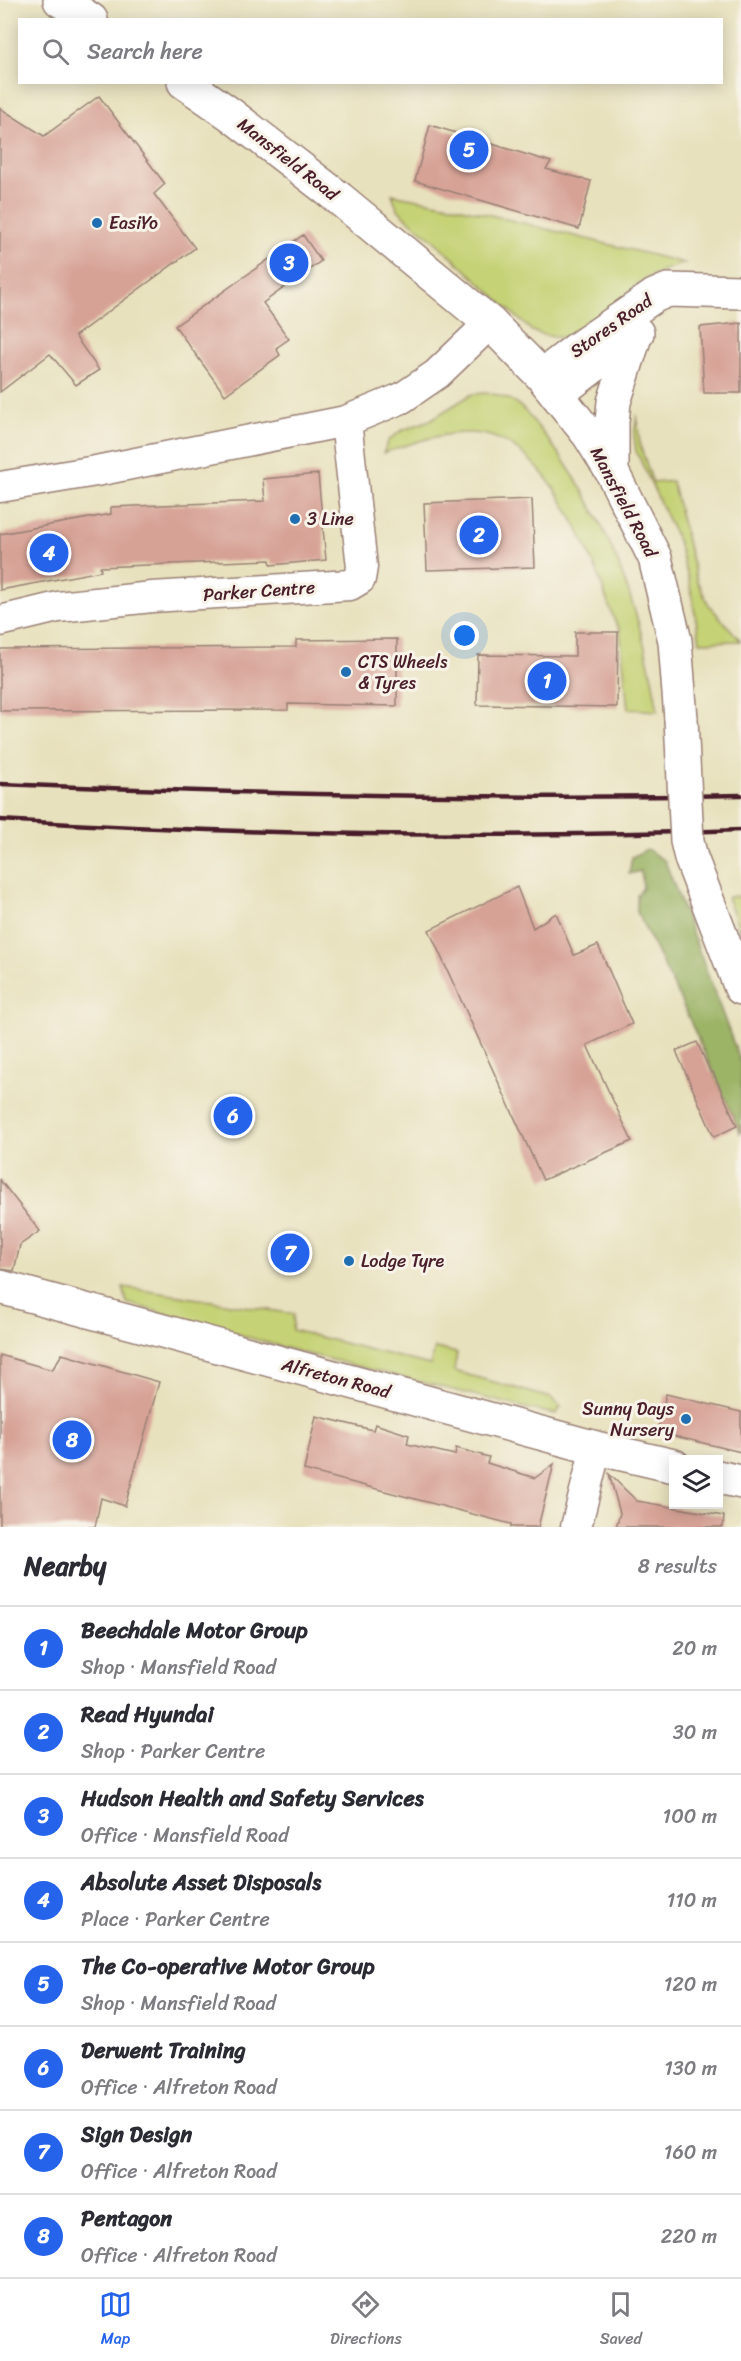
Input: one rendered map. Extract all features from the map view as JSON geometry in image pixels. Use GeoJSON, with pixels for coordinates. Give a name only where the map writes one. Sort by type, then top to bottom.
{"type":"FeatureCollection","features":[{"type":"Feature","properties":{"kind":"street"},"geometry":{"type":"LineString","coordinates":[[60,0],[87,18]]}},
{"type":"Feature","properties":{"kind":"street","name":"Mansfield Road"},"geometry":{"type":"LineString","coordinates":[[187,84],[230,114],[340,199],[490,323],[549,385],[589,435],[612,472],[655,558],[665,592],[675,641],[687,841],[691,858],[741,988]]}},
{"type":"Feature","properties":{"kind":"street","name":"Stores Road"},"geometry":{"type":"LineString","coordinates":[[549,385],[577,349],[654,296],[668,290],[741,292]]}},
{"type":"Feature","properties":{"kind":"street","name":"Stores Road"},"geometry":{"type":"LineString","coordinates":[[549,385],[636,333],[685,290]]}},
{"type":"Feature","properties":{"kind":"street"},"geometry":{"type":"LineString","coordinates":[[0,487],[96,471],[346,421],[402,398],[411,392],[437,374],[490,323]]}},
{"type":"Feature","properties":{"kind":"street"},"geometry":{"type":"LineString","coordinates":[[612,472],[614,402],[636,333]]}},
{"type":"Feature","properties":{"kind":"street","name":"Parker Centre"},"geometry":{"type":"LineString","coordinates":[[0,621],[58,607],[152,597],[350,585],[360,579],[362,567],[346,421]]}},
{"type":"Feature","properties":{"kind":"street","name":"Alfreton Road"},"geometry":{"type":"LineString","coordinates":[[0,1287],[596,1448],[669,1465]]}},
{"type":"Feature","properties":{"kind":"street"},"geometry":{"type":"LineString","coordinates":[[576,1527],[596,1448]]}},
{"type":"Feature","properties":{"kind":"street"},"geometry":{"type":"LineString","coordinates":[[723,1478],[741,1482]]}},
{"type":"Feature","properties":{"kind":"green space"},"geometry":{"type":"Polygon","coordinates":[[[392,194],[454,206],[684,263],[643,280],[584,329],[563,337],[547,336],[532,331],[404,216],[397,208],[392,194]]]}},
{"type":"Feature","properties":{"kind":"green space"},"geometry":{"type":"Polygon","coordinates":[[[488,393],[509,399],[528,414],[569,468],[588,500],[620,567],[632,602],[643,638],[658,711],[628,709],[620,630],[575,524],[548,480],[531,461],[512,446],[491,436],[467,433],[435,437],[383,453],[389,440],[401,431],[430,420],[472,394],[488,393]]]}},
{"type":"Feature","properties":{"kind":"green space"},"geometry":{"type":"Polygon","coordinates":[[[637,415],[640,445],[653,483],[672,481],[697,581],[709,605],[741,641],[700,642],[689,581],[677,539],[636,451],[634,436],[637,415]]]}},
{"type":"Feature","properties":{"kind":"green space"},"geometry":{"type":"Polygon","coordinates":[[[647,849],[665,861],[741,1063],[741,1134],[681,1001],[637,912],[637,895],[643,888],[641,871],[629,874],[632,857],[647,849]]]}},
{"type":"Feature","properties":{"kind":"green space"},"geometry":{"type":"Polygon","coordinates":[[[741,896],[741,934],[727,897],[741,896]]]}},
{"type":"Feature","properties":{"kind":"green space"},"geometry":{"type":"Polygon","coordinates":[[[123,1287],[294,1314],[292,1330],[430,1365],[435,1348],[457,1353],[454,1371],[551,1398],[561,1407],[556,1414],[534,1410],[300,1352],[127,1303],[123,1287]]]}},
{"type":"Feature","properties":{"kind":"building","name":"EasiYo"},"geometry":{"type":"Polygon","coordinates":[[[99,96],[165,184],[154,194],[195,248],[75,336],[99,370],[76,385],[50,354],[0,392],[0,108],[44,136],[99,96]]]}},
{"type":"Feature","properties":{"kind":"building"},"geometry":{"type":"Polygon","coordinates":[[[430,125],[551,162],[546,169],[591,181],[579,229],[415,181],[430,125]]]}},
{"type":"Feature","properties":{"kind":"building"},"geometry":{"type":"Polygon","coordinates":[[[303,235],[321,261],[263,303],[289,339],[276,348],[280,355],[225,395],[175,326],[303,235]]]}},
{"type":"Feature","properties":{"kind":"building"},"geometry":{"type":"Polygon","coordinates":[[[741,323],[741,393],[704,393],[700,327],[741,323]]]}},
{"type":"Feature","properties":{"kind":"building"},"geometry":{"type":"Polygon","coordinates":[[[318,474],[326,560],[271,565],[270,560],[100,567],[101,571],[0,590],[0,534],[111,514],[111,507],[265,501],[263,479],[318,474]]]}},
{"type":"Feature","properties":{"kind":"building"},"geometry":{"type":"Polygon","coordinates":[[[532,499],[535,567],[427,570],[424,503],[532,499]]]}},
{"type":"Feature","properties":{"kind":"building"},"geometry":{"type":"Polygon","coordinates":[[[575,632],[618,632],[617,707],[477,705],[478,655],[575,656],[575,632]]]}},
{"type":"Feature","properties":{"kind":"building"},"geometry":{"type":"Polygon","coordinates":[[[397,639],[397,706],[288,704],[288,710],[0,711],[0,649],[296,647],[296,640],[397,639]]]}},
{"type":"Feature","properties":{"kind":"building"},"geometry":{"type":"Polygon","coordinates":[[[517,887],[533,928],[556,913],[574,955],[598,945],[632,1024],[587,1045],[632,1141],[543,1180],[429,930],[517,887]]]}},
{"type":"Feature","properties":{"kind":"building"},"geometry":{"type":"Polygon","coordinates":[[[697,1042],[737,1126],[714,1137],[676,1051],[697,1042]]]}},
{"type":"Feature","properties":{"kind":"building"},"geometry":{"type":"Polygon","coordinates":[[[0,1180],[40,1231],[20,1245],[14,1271],[0,1269],[0,1180]]]}},
{"type":"Feature","properties":{"kind":"building"},"geometry":{"type":"Polygon","coordinates":[[[62,1354],[159,1382],[125,1506],[101,1498],[95,1527],[0,1527],[0,1355],[52,1370],[62,1354]]]}},
{"type":"Feature","properties":{"kind":"building","name":"Sunny Days Nursery"},"geometry":{"type":"Polygon","coordinates":[[[666,1394],[741,1412],[741,1452],[657,1432],[666,1394]]]}},
{"type":"Feature","properties":{"kind":"building"},"geometry":{"type":"Polygon","coordinates":[[[316,1416],[373,1430],[375,1424],[409,1435],[407,1444],[455,1455],[456,1448],[489,1457],[487,1463],[535,1478],[554,1464],[538,1527],[511,1527],[511,1524],[304,1470],[316,1416]]]}},
{"type":"Feature","properties":{"kind":"building"},"geometry":{"type":"Polygon","coordinates":[[[609,1474],[637,1501],[669,1507],[669,1509],[683,1509],[724,1516],[723,1527],[616,1527],[620,1513],[609,1474]]]}},
{"type":"Feature","properties":{"kind":"railway"},"geometry":{"type":"LineString","coordinates":[[0,784],[370,795],[556,797],[741,795]]}},
{"type":"Feature","properties":{"kind":"railway"},"geometry":{"type":"LineString","coordinates":[[0,820],[185,829],[370,834],[556,834],[741,830]]}},
{"type":"Feature","properties":{"kind":"place","name":"The Co-operative Motor Group"},"geometry":{"type":"Point","coordinates":[469,150]}},
{"type":"Feature","properties":{"kind":"place","name":"EasiYo"},"geometry":{"type":"Point","coordinates":[97,223]}},
{"type":"Feature","properties":{"kind":"place","name":"Hudson Health and Safety Services"},"geometry":{"type":"Point","coordinates":[289,263]}},
{"type":"Feature","properties":{"kind":"place","name":"3 Line"},"geometry":{"type":"Point","coordinates":[295,519]}},
{"type":"Feature","properties":{"kind":"place","name":"Read Hyundai"},"geometry":{"type":"Point","coordinates":[479,535]}},
{"type":"Feature","properties":{"kind":"place","name":"Absolute Asset Disposals"},"geometry":{"type":"Point","coordinates":[49,553]}},
{"type":"Feature","properties":{"kind":"place","name":"CTS Wheels & Tyres"},"geometry":{"type":"Point","coordinates":[346,672]}},
{"type":"Feature","properties":{"kind":"place","name":"Beechdale Motor Group"},"geometry":{"type":"Point","coordinates":[547,681]}},
{"type":"Feature","properties":{"kind":"place","name":"Derwent Training"},"geometry":{"type":"Point","coordinates":[233,1116]}},
{"type":"Feature","properties":{"kind":"place","name":"Sign Design"},"geometry":{"type":"Point","coordinates":[290,1253]}},
{"type":"Feature","properties":{"kind":"place","name":"Lodge Tyre"},"geometry":{"type":"Point","coordinates":[349,1261]}},
{"type":"Feature","properties":{"kind":"place","name":"Sunny Days Nursery"},"geometry":{"type":"Point","coordinates":[686,1419]}},
{"type":"Feature","properties":{"kind":"place","name":"Pentagon"},"geometry":{"type":"Point","coordinates":[72,1440]}}]}
